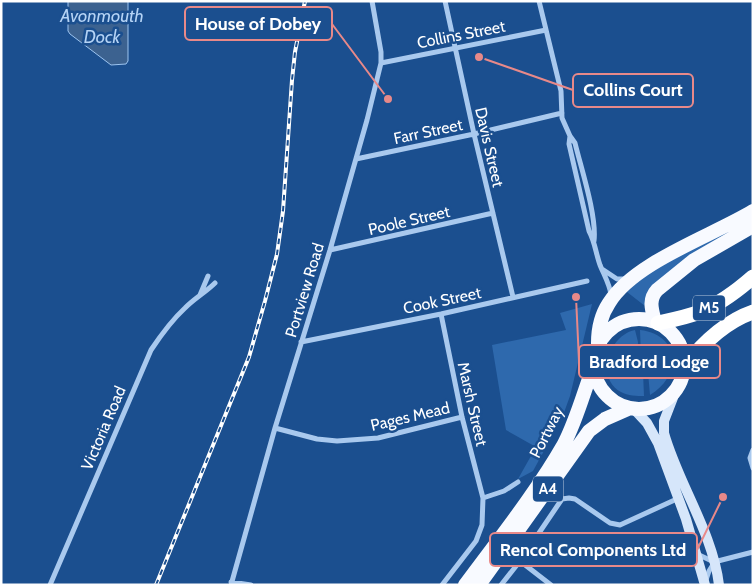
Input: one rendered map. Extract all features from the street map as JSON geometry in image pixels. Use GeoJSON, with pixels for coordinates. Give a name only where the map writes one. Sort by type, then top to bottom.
{"type":"FeatureCollection","features":[{"type":"Feature","properties":{"kind":"highway"},"geometry":{"type":"LineString","coordinates":[[598,346],[606,334],[620,323],[637,319],[657,323],[666,328],[678,341],[682,350],[684,367],[682,379],[676,390],[664,401],[658,405],[641,409],[631,408],[620,404],[604,391],[598,383],[594,362],[601,323],[610,301],[632,279],[657,262],[732,224],[753,211]]}},
{"type":"Feature","properties":{"kind":"highway"},"geometry":{"type":"LineString","coordinates":[[657,323],[651,299],[657,290],[694,260],[753,226]]}},
{"type":"Feature","properties":{"kind":"highway","name":"M5"},"geometry":{"type":"LineString","coordinates":[[657,323],[699,313],[710,308],[753,277]]}},
{"type":"Feature","properties":{"kind":"highway","name":"M5"},"geometry":{"type":"LineString","coordinates":[[684,367],[707,340],[729,324],[753,312]]}},
{"type":"Feature","properties":{"kind":"highway","name":"Portway"},"geometry":{"type":"LineString","coordinates":[[465,585],[535,489],[564,443],[594,362]]}},
{"type":"Feature","properties":{"kind":"highway","name":"Portway"},"geometry":{"type":"LineString","coordinates":[[479,585],[589,431],[605,419],[631,408]]}},
{"type":"Feature","properties":{"kind":"main road"},"geometry":{"type":"LineString","coordinates":[[676,390],[664,421],[664,433],[697,515],[714,562],[719,585]]}},
{"type":"Feature","properties":{"kind":"main road"},"geometry":{"type":"LineString","coordinates":[[631,408],[647,423],[658,443],[679,498],[705,585]]}},
{"type":"Feature","properties":{"kind":"street","name":"Portview Road"},"geometry":{"type":"LineString","coordinates":[[231,583],[275,428],[330,250],[381,63],[381,52],[372,1]]}},
{"type":"Feature","properties":{"kind":"street","name":"Davis Street"},"geometry":{"type":"LineString","coordinates":[[445,1],[512,297]]}},
{"type":"Feature","properties":{"kind":"street"},"geometry":{"type":"LineString","coordinates":[[539,1],[561,91],[563,122],[570,136],[569,144],[589,231],[594,240],[602,269],[611,291],[610,301]]}},
{"type":"Feature","properties":{"kind":"street","name":"Collins Street"},"geometry":{"type":"LineString","coordinates":[[381,63],[546,30]]}},
{"type":"Feature","properties":{"kind":"street","name":"Farr Street"},"geometry":{"type":"LineString","coordinates":[[356,159],[562,113]]}},
{"type":"Feature","properties":{"kind":"street","name":"Poole Street"},"geometry":{"type":"LineString","coordinates":[[330,250],[493,213]]}},
{"type":"Feature","properties":{"kind":"street"},"geometry":{"type":"LineString","coordinates":[[602,269],[617,279],[632,279]]}},
{"type":"Feature","properties":{"kind":"street","name":"Victoria Road"},"geometry":{"type":"LineString","coordinates":[[200,295],[208,276]]}},
{"type":"Feature","properties":{"kind":"street","name":"Cook Street"},"geometry":{"type":"LineString","coordinates":[[301,342],[441,314],[587,281]]}},
{"type":"Feature","properties":{"kind":"street","name":"Victoria Road"},"geometry":{"type":"LineString","coordinates":[[50,585],[151,350],[165,330],[184,309],[215,283]]}},
{"type":"Feature","properties":{"kind":"street","name":"Marsh Street"},"geometry":{"type":"LineString","coordinates":[[441,314],[462,417],[483,498]]}},
{"type":"Feature","properties":{"kind":"street","name":"Pages Mead"},"geometry":{"type":"LineString","coordinates":[[275,428],[317,439],[378,438],[462,417]]}},
{"type":"Feature","properties":{"kind":"street"},"geometry":{"type":"LineString","coordinates":[[753,450],[750,462],[753,468]]}},
{"type":"Feature","properties":{"kind":"street"},"geometry":{"type":"LineString","coordinates":[[442,585],[476,541],[482,525],[483,498],[504,492],[518,482]]}},
{"type":"Feature","properties":{"kind":"street"},"geometry":{"type":"LineString","coordinates":[[501,585],[520,561],[562,499],[575,499],[610,523],[620,526],[679,498]]}},
{"type":"Feature","properties":{"kind":"street"},"geometry":{"type":"LineString","coordinates":[[696,554],[714,562],[753,552]]}},
{"type":"Feature","properties":{"kind":"street"},"geometry":{"type":"LineString","coordinates":[[520,561],[551,585]]}},
{"type":"Feature","properties":{"kind":"street"},"geometry":{"type":"LineString","coordinates":[[705,585],[714,562]]}},
{"type":"Feature","properties":{"kind":"street"},"geometry":{"type":"LineString","coordinates":[[231,583],[251,585]]}},
{"type":"Feature","properties":{"kind":"shaded area"},"geometry":{"type":"Polygon","coordinates":[[[753,215],[753,222],[645,306],[627,292],[646,274],[753,215]]]}},
{"type":"Feature","properties":{"kind":"shaded area"},"geometry":{"type":"Polygon","coordinates":[[[592,304],[570,396],[562,418],[533,471],[518,479],[536,447],[506,430],[492,345],[566,330],[560,313],[592,304]]]}},
{"type":"Feature","properties":{"kind":"shaded area"},"geometry":{"type":"Polygon","coordinates":[[[635,330],[638,342],[637,359],[643,372],[644,396],[630,395],[621,392],[613,386],[607,368],[612,348],[618,340],[635,330]]]}},
{"type":"Feature","properties":{"kind":"shaded area"},"geometry":{"type":"Polygon","coordinates":[[[640,330],[654,333],[663,340],[670,348],[672,357],[672,367],[668,378],[650,395],[648,372],[641,356],[640,330]]]}},
{"type":"Feature","properties":{"kind":"water","name":"Avonmouth Dock"},"geometry":{"type":"Polygon","coordinates":[[[68,1],[128,1],[128,61],[126,64],[111,65],[70,34],[68,31],[68,1]]]}},
{"type":"Feature","properties":{"kind":"railway"},"geometry":{"type":"LineString","coordinates":[[156,585],[249,357],[277,254],[283,211],[295,52],[305,1]]}},
{"type":"Feature","properties":{"kind":"place","name":"Collins Court"},"geometry":{"type":"Point","coordinates":[479,57]}},
{"type":"Feature","properties":{"kind":"place","name":"House of Dobey"},"geometry":{"type":"Point","coordinates":[388,99]}},
{"type":"Feature","properties":{"kind":"place","name":"Bradford Lodge"},"geometry":{"type":"Point","coordinates":[576,297]}},
{"type":"Feature","properties":{"kind":"place","name":"Rencol Components Ltd"},"geometry":{"type":"Point","coordinates":[723,497]}}]}
